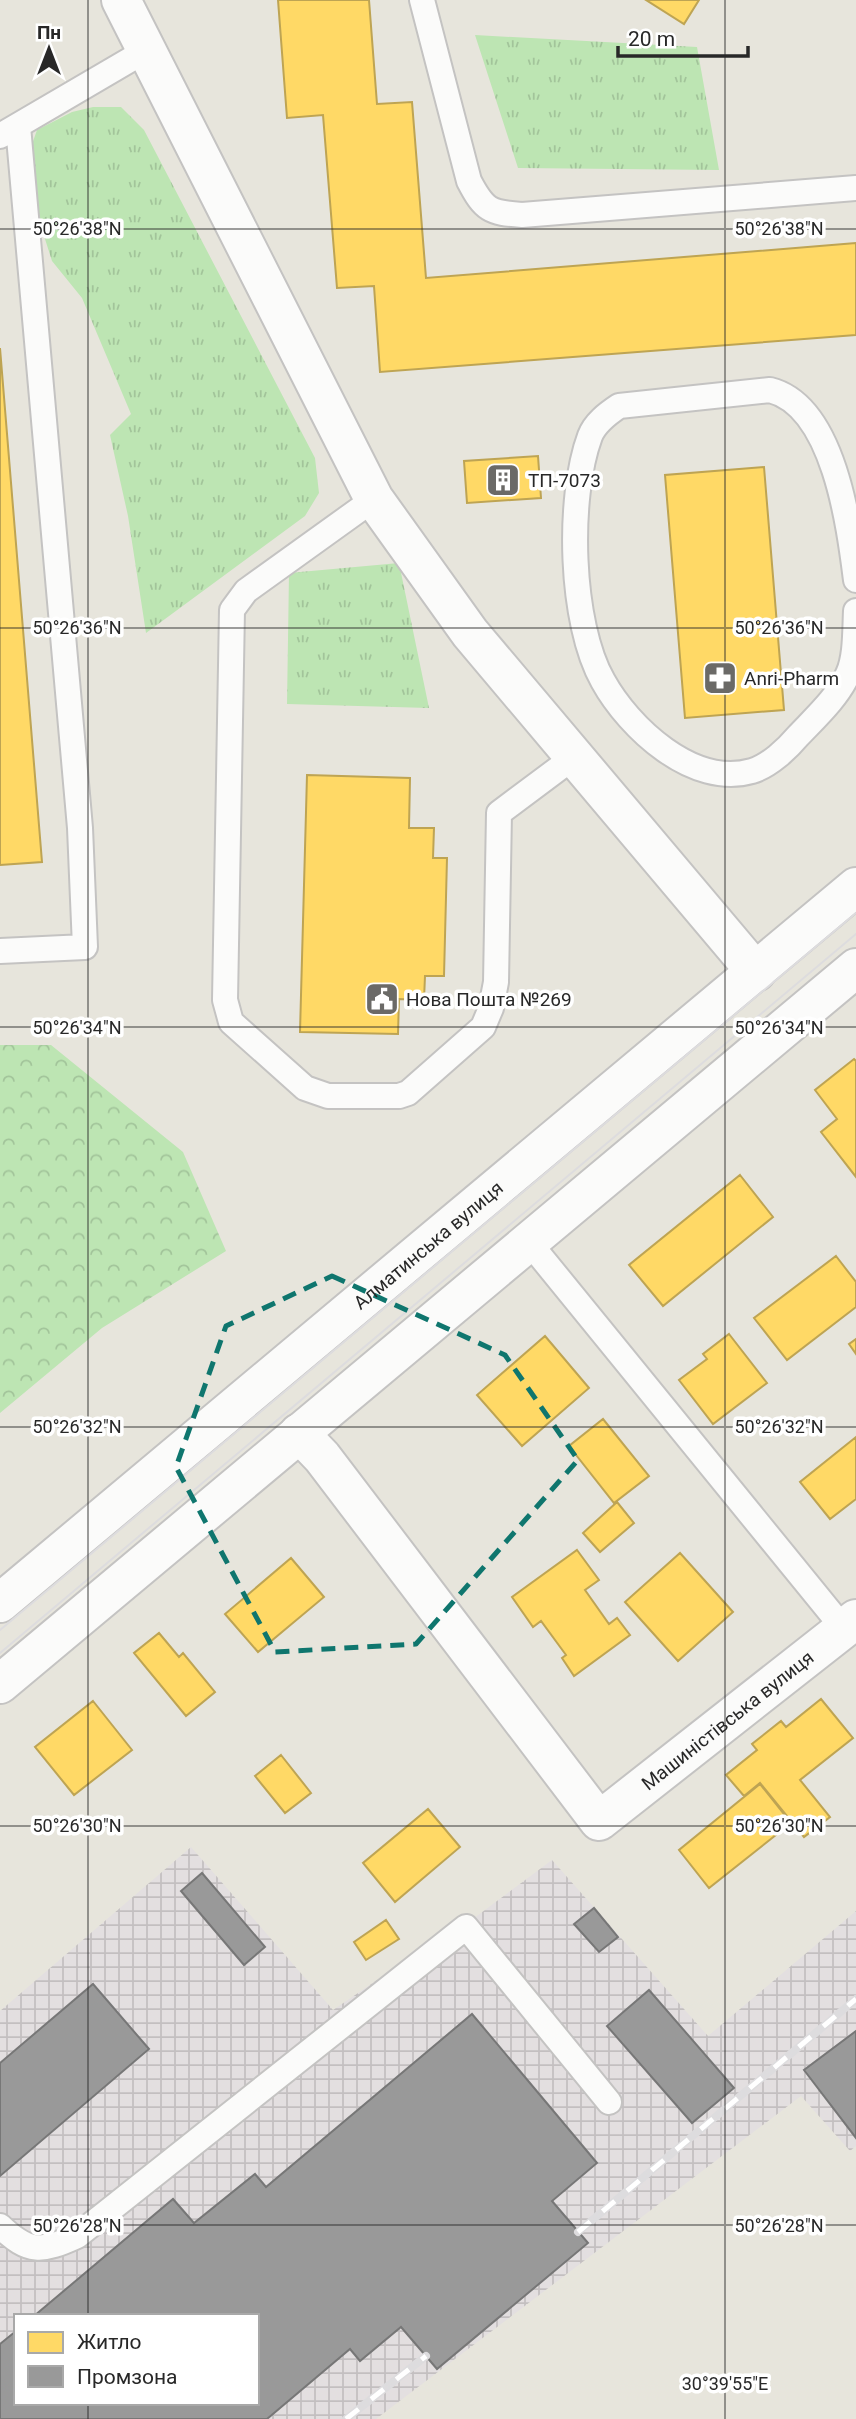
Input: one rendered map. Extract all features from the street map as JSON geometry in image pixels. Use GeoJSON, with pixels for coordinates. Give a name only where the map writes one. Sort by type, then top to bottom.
{"type":"FeatureCollection","features":[{"type":"Feature","properties":{"kind":"street"},"geometry":{"type":"LineString","coordinates":[[121,0],[374,499],[470,633],[756,972]]}},
{"type":"Feature","properties":{"kind":"street","name":"Алматинська вулиця"},"geometry":{"type":"LineString","coordinates":[[0,1603],[856,887]]}},
{"type":"Feature","properties":{"kind":"street"},"geometry":{"type":"LineString","coordinates":[[0,1684],[856,968]]}},
{"type":"Feature","properties":{"kind":"street","name":"Машиністівська вулиця"},"geometry":{"type":"LineString","coordinates":[[299,1433],[322,1457],[599,1821],[850,1624]]}},
{"type":"Feature","properties":{"kind":"lane"},"geometry":{"type":"LineString","coordinates":[[422,0],[469,181],[480,201],[495,214],[522,215],[856,188]]}},
{"type":"Feature","properties":{"kind":"lane"},"geometry":{"type":"LineString","coordinates":[[0,951],[85,947],[79,814],[9,131],[145,51]]}},
{"type":"Feature","properties":{"kind":"lane"},"geometry":{"type":"LineString","coordinates":[[856,580],[848,515],[829,457],[803,408],[788,395],[771,390],[619,406],[604,416],[590,435],[577,502],[576,570],[584,632],[602,680],[628,717],[669,751],[698,768],[727,774],[754,771],[786,750],[852,678],[856,611]]}},
{"type":"Feature","properties":{"kind":"lane"},"geometry":{"type":"LineString","coordinates":[[374,499],[246,591],[232,610],[225,1000],[231,1022],[305,1088],[316,1094],[399,1096],[408,1093],[483,1027],[491,1008],[496,982],[499,813],[574,757]]}},
{"type":"Feature","properties":{"kind":"lane"},"geometry":{"type":"LineString","coordinates":[[528,1241],[850,1624]]}},
{"type":"Feature","properties":{"kind":"lane"},"geometry":{"type":"LineString","coordinates":[[0,2225],[19,2244],[48,2249],[77,2236],[466,1927],[609,2102]]}},
{"type":"Feature","properties":{"kind":"highlighted area"},"geometry":{"type":"Polygon","coordinates":[[[332,1276],[505,1355],[578,1460],[416,1644],[275,1652],[176,1467],[226,1326],[332,1276]]]}},
{"type":"Feature","properties":{"kind":"shaded area"},"geometry":{"type":"Polygon","coordinates":[[[191,1847],[333,2010],[386,1974],[422,1957],[552,1860],[708,2036],[856,1911],[856,2146],[850,2151],[801,2096],[376,2419],[0,2419],[0,2011],[191,1847]]]}},
{"type":"Feature","properties":{"kind":"green space"},"geometry":{"type":"Polygon","coordinates":[[[475,35],[697,47],[719,170],[518,168],[475,35]]]}},
{"type":"Feature","properties":{"kind":"green space"},"geometry":{"type":"Polygon","coordinates":[[[93,107],[121,107],[144,130],[315,458],[319,493],[305,516],[146,633],[128,516],[110,435],[131,414],[82,298],[52,261],[31,195],[29,153],[37,130],[72,112],[93,107]]]}},
{"type":"Feature","properties":{"kind":"green space"},"geometry":{"type":"Polygon","coordinates":[[[399,563],[429,708],[287,704],[289,573],[399,563]]]}},
{"type":"Feature","properties":{"kind":"green space"},"geometry":{"type":"Polygon","coordinates":[[[0,1045],[51,1045],[183,1152],[226,1251],[102,1328],[0,1413],[0,1045]]]}},
{"type":"Feature","properties":{"kind":"building: Житло"},"geometry":{"type":"Polygon","coordinates":[[[278,0],[369,0],[377,104],[412,102],[426,278],[856,243],[856,335],[380,372],[374,286],[337,288],[323,115],[287,118],[278,0]]]}},
{"type":"Feature","properties":{"kind":"building: Житло"},"geometry":{"type":"Polygon","coordinates":[[[646,0],[699,0],[684,24],[646,0]]]}},
{"type":"Feature","properties":{"kind":"building: Житло"},"geometry":{"type":"Polygon","coordinates":[[[0,348],[42,862],[0,865],[0,348]]]}},
{"type":"Feature","properties":{"kind":"building: Житло","name":"ТП-7073"},"geometry":{"type":"Polygon","coordinates":[[[538,456],[541,498],[467,503],[464,461],[538,456]]]}},
{"type":"Feature","properties":{"kind":"building: Житло"},"geometry":{"type":"Polygon","coordinates":[[[764,467],[784,710],[685,718],[665,475],[764,467]]]}},
{"type":"Feature","properties":{"kind":"building: Житло"},"geometry":{"type":"Polygon","coordinates":[[[307,775],[410,778],[409,828],[434,828],[433,858],[447,858],[444,976],[425,976],[424,1000],[399,999],[398,1034],[300,1032],[307,775]]]}},
{"type":"Feature","properties":{"kind":"building: Житло"},"geometry":{"type":"Polygon","coordinates":[[[854,1059],[856,1177],[821,1132],[837,1119],[815,1090],[854,1059]]]}},
{"type":"Feature","properties":{"kind":"building: Житло"},"geometry":{"type":"Polygon","coordinates":[[[740,1175],[773,1217],[663,1306],[629,1265],[740,1175]]]}},
{"type":"Feature","properties":{"kind":"building: Житло"},"geometry":{"type":"Polygon","coordinates":[[[836,1256],[856,1282],[856,1307],[787,1360],[754,1318],[836,1256]]]}},
{"type":"Feature","properties":{"kind":"building: Житло"},"geometry":{"type":"Polygon","coordinates":[[[729,1334],[767,1383],[713,1424],[679,1380],[707,1359],[703,1354],[729,1334]]]}},
{"type":"Feature","properties":{"kind":"building: Житло"},"geometry":{"type":"Polygon","coordinates":[[[545,1336],[589,1388],[522,1446],[477,1395],[545,1336]]]}},
{"type":"Feature","properties":{"kind":"building: Житло"},"geometry":{"type":"Polygon","coordinates":[[[856,1339],[856,1354],[849,1344],[856,1339]]]}},
{"type":"Feature","properties":{"kind":"building: Житло"},"geometry":{"type":"Polygon","coordinates":[[[603,1419],[649,1476],[614,1503],[569,1446],[603,1419]]]}},
{"type":"Feature","properties":{"kind":"building: Житло"},"geometry":{"type":"Polygon","coordinates":[[[856,1437],[856,1499],[830,1519],[800,1482],[856,1437]]]}},
{"type":"Feature","properties":{"kind":"building: Житло"},"geometry":{"type":"Polygon","coordinates":[[[617,1502],[634,1523],[600,1552],[583,1533],[617,1502]]]}},
{"type":"Feature","properties":{"kind":"building: Житло"},"geometry":{"type":"Polygon","coordinates":[[[577,1550],[599,1580],[585,1590],[609,1624],[617,1618],[630,1635],[574,1676],[562,1658],[566,1655],[541,1621],[533,1627],[512,1597],[577,1550]]]}},
{"type":"Feature","properties":{"kind":"building: Житло"},"geometry":{"type":"Polygon","coordinates":[[[680,1553],[733,1612],[678,1661],[625,1602],[680,1553]]]}},
{"type":"Feature","properties":{"kind":"building: Житло"},"geometry":{"type":"Polygon","coordinates":[[[291,1558],[324,1597],[258,1652],[225,1614],[291,1558]]]}},
{"type":"Feature","properties":{"kind":"building: Житло"},"geometry":{"type":"Polygon","coordinates":[[[159,1633],[179,1657],[183,1653],[215,1692],[186,1716],[134,1653],[159,1633]]]}},
{"type":"Feature","properties":{"kind":"building: Житло"},"geometry":{"type":"Polygon","coordinates":[[[821,1699],[853,1738],[800,1780],[830,1817],[804,1837],[760,1783],[744,1796],[726,1775],[757,1750],[752,1744],[781,1721],[786,1727],[821,1699]]]}},
{"type":"Feature","properties":{"kind":"building: Житло"},"geometry":{"type":"Polygon","coordinates":[[[93,1701],[132,1750],[74,1795],[35,1747],[93,1701]]]}},
{"type":"Feature","properties":{"kind":"building: Житло"},"geometry":{"type":"Polygon","coordinates":[[[281,1755],[311,1793],[285,1813],[255,1776],[281,1755]]]}},
{"type":"Feature","properties":{"kind":"building: Житло"},"geometry":{"type":"Polygon","coordinates":[[[760,1784],[791,1823],[709,1888],[679,1850],[760,1784]]]}},
{"type":"Feature","properties":{"kind":"building: Житло"},"geometry":{"type":"Polygon","coordinates":[[[428,1809],[460,1847],[395,1902],[363,1863],[428,1809]]]}},
{"type":"Feature","properties":{"kind":"building: Житло"},"geometry":{"type":"Polygon","coordinates":[[[386,1920],[399,1939],[366,1960],[354,1942],[386,1920]]]}},
{"type":"Feature","properties":{"kind":"building: Промзона"},"geometry":{"type":"Polygon","coordinates":[[[202,1873],[265,1947],[244,1965],[181,1891],[202,1873]]]}},
{"type":"Feature","properties":{"kind":"building: Промзона"},"geometry":{"type":"Polygon","coordinates":[[[594,1908],[618,1937],[599,1952],[574,1924],[594,1908]]]}},
{"type":"Feature","properties":{"kind":"building: Промзона"},"geometry":{"type":"Polygon","coordinates":[[[93,1984],[149,2049],[0,2176],[0,2063],[93,1984]]]}},
{"type":"Feature","properties":{"kind":"building: Промзона"},"geometry":{"type":"Polygon","coordinates":[[[649,1990],[734,2088],[692,2123],[607,2026],[649,1990]]]}},
{"type":"Feature","properties":{"kind":"building: Промзона"},"geometry":{"type":"Polygon","coordinates":[[[472,2014],[597,2163],[552,2201],[588,2243],[437,2369],[401,2327],[360,2361],[350,2349],[267,2419],[0,2419],[0,2344],[14,2333],[14,2405],[259,2405],[259,2314],[36,2314],[173,2199],[194,2223],[255,2174],[266,2187],[472,2014]]]}},
{"type":"Feature","properties":{"kind":"building: Промзона"},"geometry":{"type":"Polygon","coordinates":[[[856,2031],[856,2138],[804,2070],[856,2031]]]}},
{"type":"Feature","properties":{"kind":"tram line"},"geometry":{"type":"LineString","coordinates":[[0,1630],[856,913]]}},
{"type":"Feature","properties":{"kind":"tram line"},"geometry":{"type":"LineString","coordinates":[[0,1653],[856,934]]}},
{"type":"Feature","properties":{"kind":"railway"},"geometry":{"type":"LineString","coordinates":[[578,2232],[856,1999]]}},
{"type":"Feature","properties":{"kind":"railway"},"geometry":{"type":"LineString","coordinates":[[346,2419],[426,2356]]}},
{"type":"Feature","properties":{"kind":"place","name":"ТП-7073"},"geometry":{"type":"Point","coordinates":[503,480]}},
{"type":"Feature","properties":{"kind":"place","name":"Anri-Pharm"},"geometry":{"type":"Point","coordinates":[720,678]}},
{"type":"Feature","properties":{"kind":"place","name":"Нова Пошта №269"},"geometry":{"type":"Point","coordinates":[382,999]}}]}
